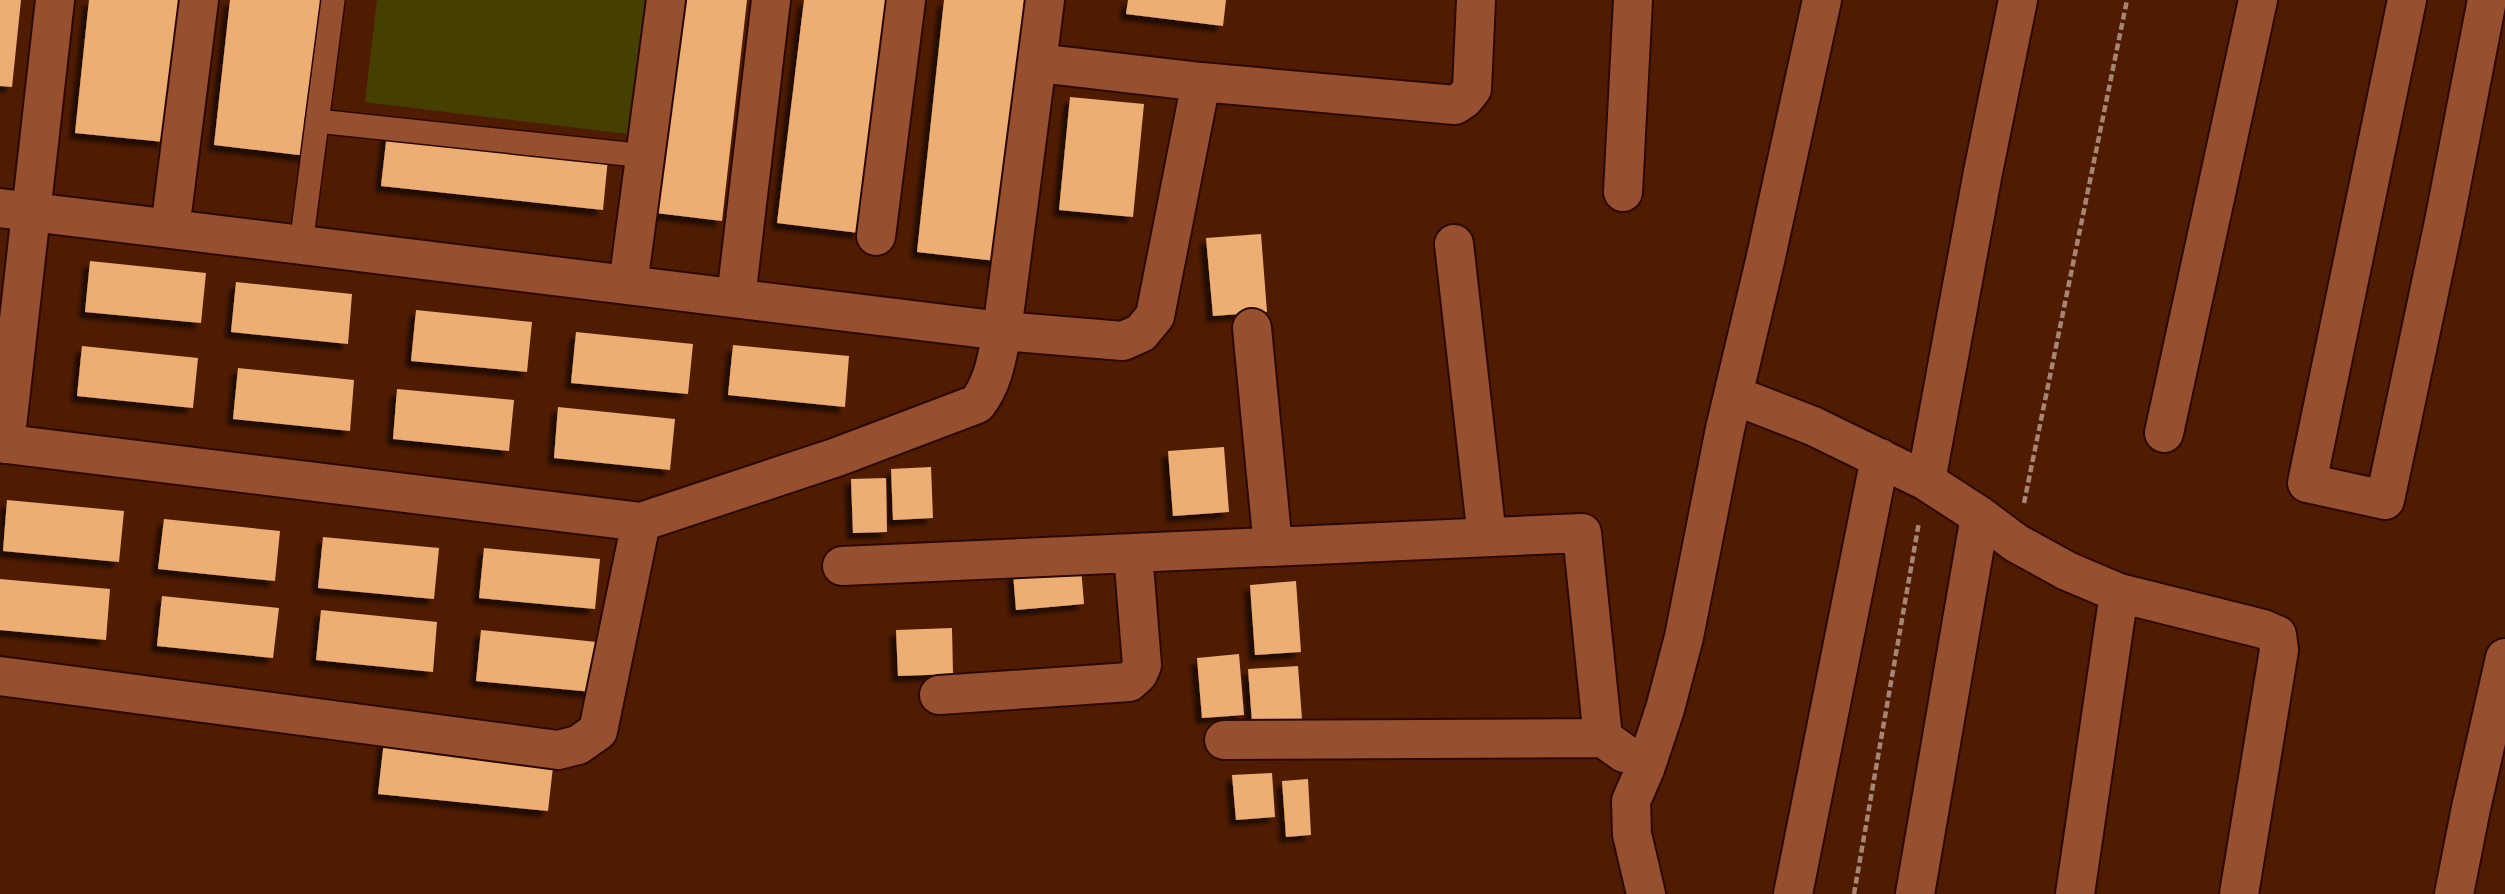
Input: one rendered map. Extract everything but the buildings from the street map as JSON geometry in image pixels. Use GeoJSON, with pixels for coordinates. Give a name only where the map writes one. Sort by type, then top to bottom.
{"type":"FeatureCollection","features":[{"type":"Feature","properties":{"kind":"street"},"geometry":{"type":"LineString","coordinates":[[55,0],[16,210],[3,443],[641,522],[837,457],[977,404],[987,391],[994,373],[1002,331],[1045,0]]}},
{"type":"Feature","properties":{"kind":"street"},"geometry":{"type":"LineString","coordinates":[[170,229],[199,0]]}},
{"type":"Feature","properties":{"kind":"street"},"geometry":{"type":"LineString","coordinates":[[628,285],[666,0]]}},
{"type":"Feature","properties":{"kind":"street"},"geometry":{"type":"LineString","coordinates":[[736,298],[771,0]]}},
{"type":"Feature","properties":{"kind":"street"},"geometry":{"type":"LineString","coordinates":[[876,236],[906,0]]}},
{"type":"Feature","properties":{"kind":"street"},"geometry":{"type":"LineString","coordinates":[[1038,63],[1201,82],[1455,105],[1472,89],[1476,0]]}},
{"type":"Feature","properties":{"kind":"street"},"geometry":{"type":"LineString","coordinates":[[1623,192],[1633,0]]}},
{"type":"Feature","properties":{"kind":"street"},"geometry":{"type":"LineString","coordinates":[[1646,894],[1630,818],[1631,802],[1665,709],[1684,637],[1733,395],[1822,0]]}},
{"type":"Feature","properties":{"kind":"street"},"geometry":{"type":"LineString","coordinates":[[1926,481],[2018,0]]}},
{"type":"Feature","properties":{"kind":"street"},"geometry":{"type":"LineString","coordinates":[[2164,433],[2258,0]]}},
{"type":"Feature","properties":{"kind":"street"},"geometry":{"type":"LineString","coordinates":[[2407,0],[2307,482],[2385,499],[2444,222],[2487,0]]}},
{"type":"Feature","properties":{"kind":"street"},"geometry":{"type":"LineString","coordinates":[[16,210],[1002,331],[1123,341],[1141,333],[1156,316],[1201,82]]}},
{"type":"Feature","properties":{"kind":"street"},"geometry":{"type":"LineString","coordinates":[[1454,244],[1487,537]]}},
{"type":"Feature","properties":{"kind":"street"},"geometry":{"type":"LineString","coordinates":[[1252,328],[1273,547]]}},
{"type":"Feature","properties":{"kind":"street"},"geometry":{"type":"LineString","coordinates":[[1733,395],[1813,426],[1926,481],[2016,543],[2067,571],[2119,593],[2263,629],[2277,635],[2279,650],[2239,894]]}},
{"type":"Feature","properties":{"kind":"street"},"geometry":{"type":"LineString","coordinates":[[1793,894],[1880,458]]}},
{"type":"Feature","properties":{"kind":"street"},"geometry":{"type":"LineString","coordinates":[[1915,894],[1980,516]]}},
{"type":"Feature","properties":{"kind":"street"},"geometry":{"type":"LineString","coordinates":[[0,676],[558,750],[578,745],[598,731],[641,522]]}},
{"type":"Feature","properties":{"kind":"street"},"geometry":{"type":"LineString","coordinates":[[842,566],[1581,533],[1602,738]]}},
{"type":"Feature","properties":{"kind":"street"},"geometry":{"type":"LineString","coordinates":[[939,695],[1129,682],[1138,674],[1142,665],[1133,553]]}},
{"type":"Feature","properties":{"kind":"street"},"geometry":{"type":"LineString","coordinates":[[2075,894],[2119,593]]}},
{"type":"Feature","properties":{"kind":"street"},"geometry":{"type":"LineString","coordinates":[[2454,894],[2470,808],[2505,658]]}},
{"type":"Feature","properties":{"kind":"street"},"geometry":{"type":"LineString","coordinates":[[1224,740],[1602,738],[1645,769]]}},
{"type":"Feature","properties":{"kind":"lane"},"geometry":{"type":"LineString","coordinates":[[301,245],[333,0]]}},
{"type":"Feature","properties":{"kind":"lane"},"geometry":{"type":"LineString","coordinates":[[317,121],[646,156]]}},
{"type":"Feature","properties":{"kind":"path"},"geometry":{"type":"LineString","coordinates":[[2016,543],[2127,0]]}},
{"type":"Feature","properties":{"kind":"path"},"geometry":{"type":"LineString","coordinates":[[1854,894],[1926,481]]}},
{"type":"Feature","properties":{"kind":"shaded area"},"geometry":{"type":"Polygon","coordinates":[[[377,0],[653,0],[636,135],[365,102],[377,0]]]}}]}
